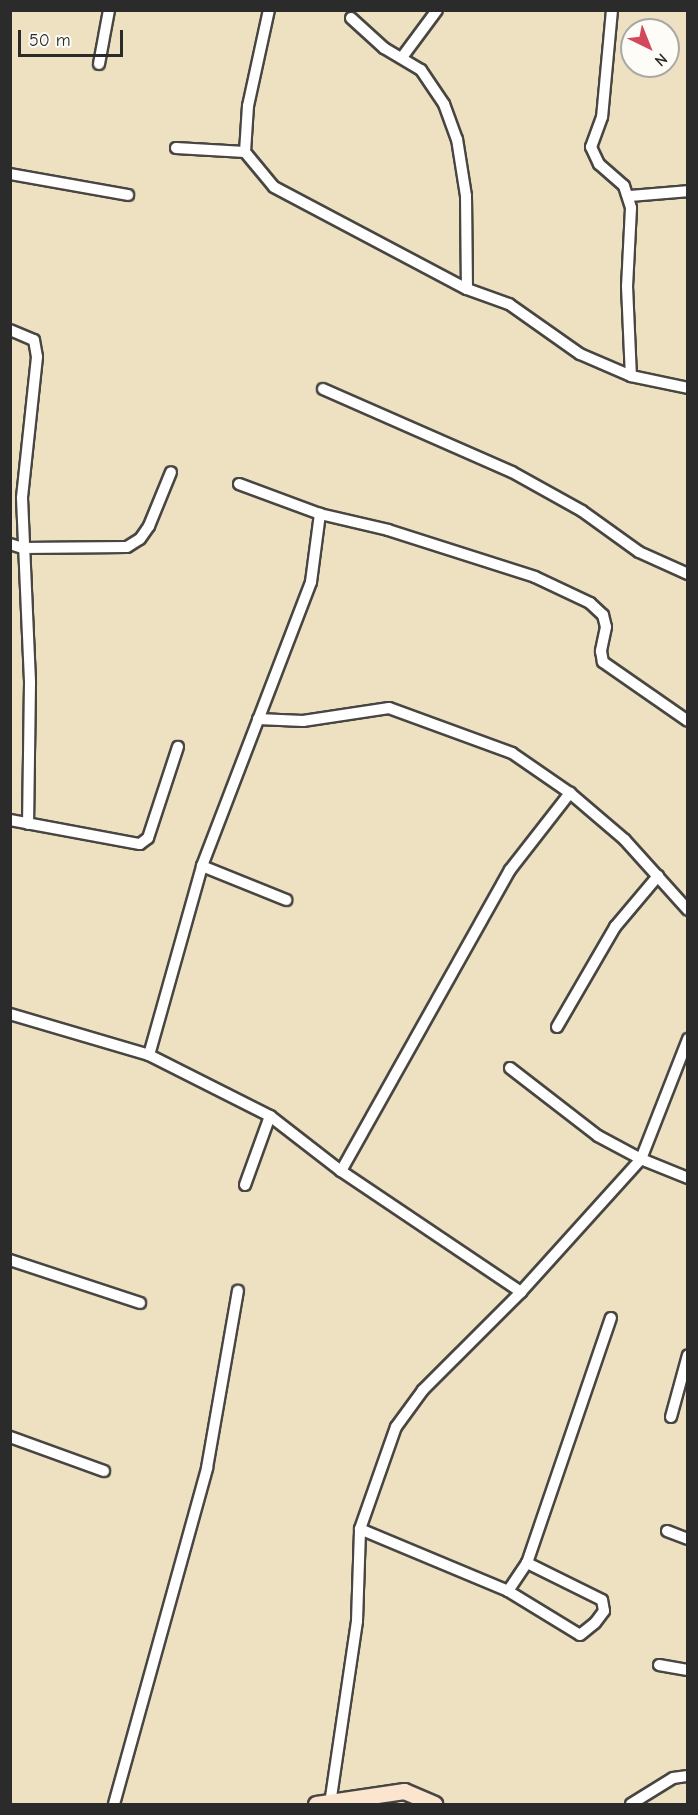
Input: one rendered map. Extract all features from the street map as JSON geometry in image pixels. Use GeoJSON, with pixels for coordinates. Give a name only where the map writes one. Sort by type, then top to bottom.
{"type":"FeatureCollection","features":[{"type":"Feature","properties":{"kind":"street"},"geometry":{"type":"LineString","coordinates":[[99,64],[109,10]]}},
{"type":"Feature","properties":{"kind":"street"},"geometry":{"type":"LineString","coordinates":[[269,10],[248,106],[244,152],[273,187],[466,289],[509,304],[580,354],[631,376],[687,388]]}},
{"type":"Feature","properties":{"kind":"street"},"geometry":{"type":"LineString","coordinates":[[403,56],[437,10]]}},
{"type":"Feature","properties":{"kind":"street"},"geometry":{"type":"LineString","coordinates":[[612,10],[602,117],[591,147],[598,164],[624,186],[629,196],[627,286],[631,376]]}},
{"type":"Feature","properties":{"kind":"street"},"geometry":{"type":"LineString","coordinates":[[351,18],[384,48],[403,56],[421,70],[444,104],[457,139],[466,196],[466,289]]}},
{"type":"Feature","properties":{"kind":"street"},"geometry":{"type":"LineString","coordinates":[[176,148],[244,152]]}},
{"type":"Feature","properties":{"kind":"street"},"geometry":{"type":"LineString","coordinates":[[10,174],[128,195]]}},
{"type":"Feature","properties":{"kind":"street"},"geometry":{"type":"LineString","coordinates":[[629,196],[687,191]]}},
{"type":"Feature","properties":{"kind":"street"},"geometry":{"type":"LineString","coordinates":[[10,330],[34,340],[37,357],[22,498],[22,548],[30,683],[28,824]]}},
{"type":"Feature","properties":{"kind":"street"},"geometry":{"type":"LineString","coordinates":[[323,389],[512,472],[582,511],[639,552],[687,574]]}},
{"type":"Feature","properties":{"kind":"street"},"geometry":{"type":"LineString","coordinates":[[10,544],[22,548],[127,546],[140,539],[149,526],[171,472]]}},
{"type":"Feature","properties":{"kind":"street"},"geometry":{"type":"LineString","coordinates":[[239,484],[320,514],[388,530],[535,577],[590,603],[603,615],[606,627],[601,651],[603,662],[687,721]]}},
{"type":"Feature","properties":{"kind":"street"},"geometry":{"type":"LineString","coordinates":[[149,1055],[202,866],[311,582],[320,514]]}},
{"type":"Feature","properties":{"kind":"street"},"geometry":{"type":"LineString","coordinates":[[258,719],[303,721],[389,708],[512,753],[570,793],[625,840],[687,910]]}},
{"type":"Feature","properties":{"kind":"street"},"geometry":{"type":"LineString","coordinates":[[10,820],[140,844],[148,838],[178,747]]}},
{"type":"Feature","properties":{"kind":"street"},"geometry":{"type":"LineString","coordinates":[[341,1171],[510,870],[570,793]]}},
{"type":"Feature","properties":{"kind":"street"},"geometry":{"type":"LineString","coordinates":[[202,866],[286,900]]}},
{"type":"Feature","properties":{"kind":"street"},"geometry":{"type":"LineString","coordinates":[[557,1027],[615,927],[658,876]]}},
{"type":"Feature","properties":{"kind":"street"},"geometry":{"type":"LineString","coordinates":[[10,1014],[149,1055],[270,1116],[341,1171],[521,1292]]}},
{"type":"Feature","properties":{"kind":"street"},"geometry":{"type":"LineString","coordinates":[[434,1804],[404,1791],[325,1803],[357,1621],[360,1529],[396,1427],[423,1390],[521,1292],[641,1159],[687,1039]]}},
{"type":"Feature","properties":{"kind":"street"},"geometry":{"type":"LineString","coordinates":[[510,1068],[598,1136],[641,1159],[687,1178]]}},
{"type":"Feature","properties":{"kind":"street"},"geometry":{"type":"LineString","coordinates":[[245,1185],[270,1116]]}},
{"type":"Feature","properties":{"kind":"street"},"geometry":{"type":"LineString","coordinates":[[10,1260],[140,1303]]}},
{"type":"Feature","properties":{"kind":"street"},"geometry":{"type":"LineString","coordinates":[[114,1804],[128,1742],[207,1468],[238,1292]]}},
{"type":"Feature","properties":{"kind":"street"},"geometry":{"type":"LineString","coordinates":[[508,1591],[527,1563],[611,1318]]}},
{"type":"Feature","properties":{"kind":"street"},"geometry":{"type":"LineString","coordinates":[[671,1417],[687,1358]]}},
{"type":"Feature","properties":{"kind":"street"},"geometry":{"type":"LineString","coordinates":[[10,1437],[104,1471]]}},
{"type":"Feature","properties":{"kind":"street"},"geometry":{"type":"LineString","coordinates":[[360,1529],[508,1591],[580,1635],[604,1611],[602,1600],[594,1594],[527,1563]]}},
{"type":"Feature","properties":{"kind":"street"},"geometry":{"type":"LineString","coordinates":[[667,1531],[687,1539]]}},
{"type":"Feature","properties":{"kind":"street"},"geometry":{"type":"LineString","coordinates":[[659,1665],[687,1670]]}},
{"type":"Feature","properties":{"kind":"street"},"geometry":{"type":"LineString","coordinates":[[631,1804],[673,1778],[687,1776]]}}]}
